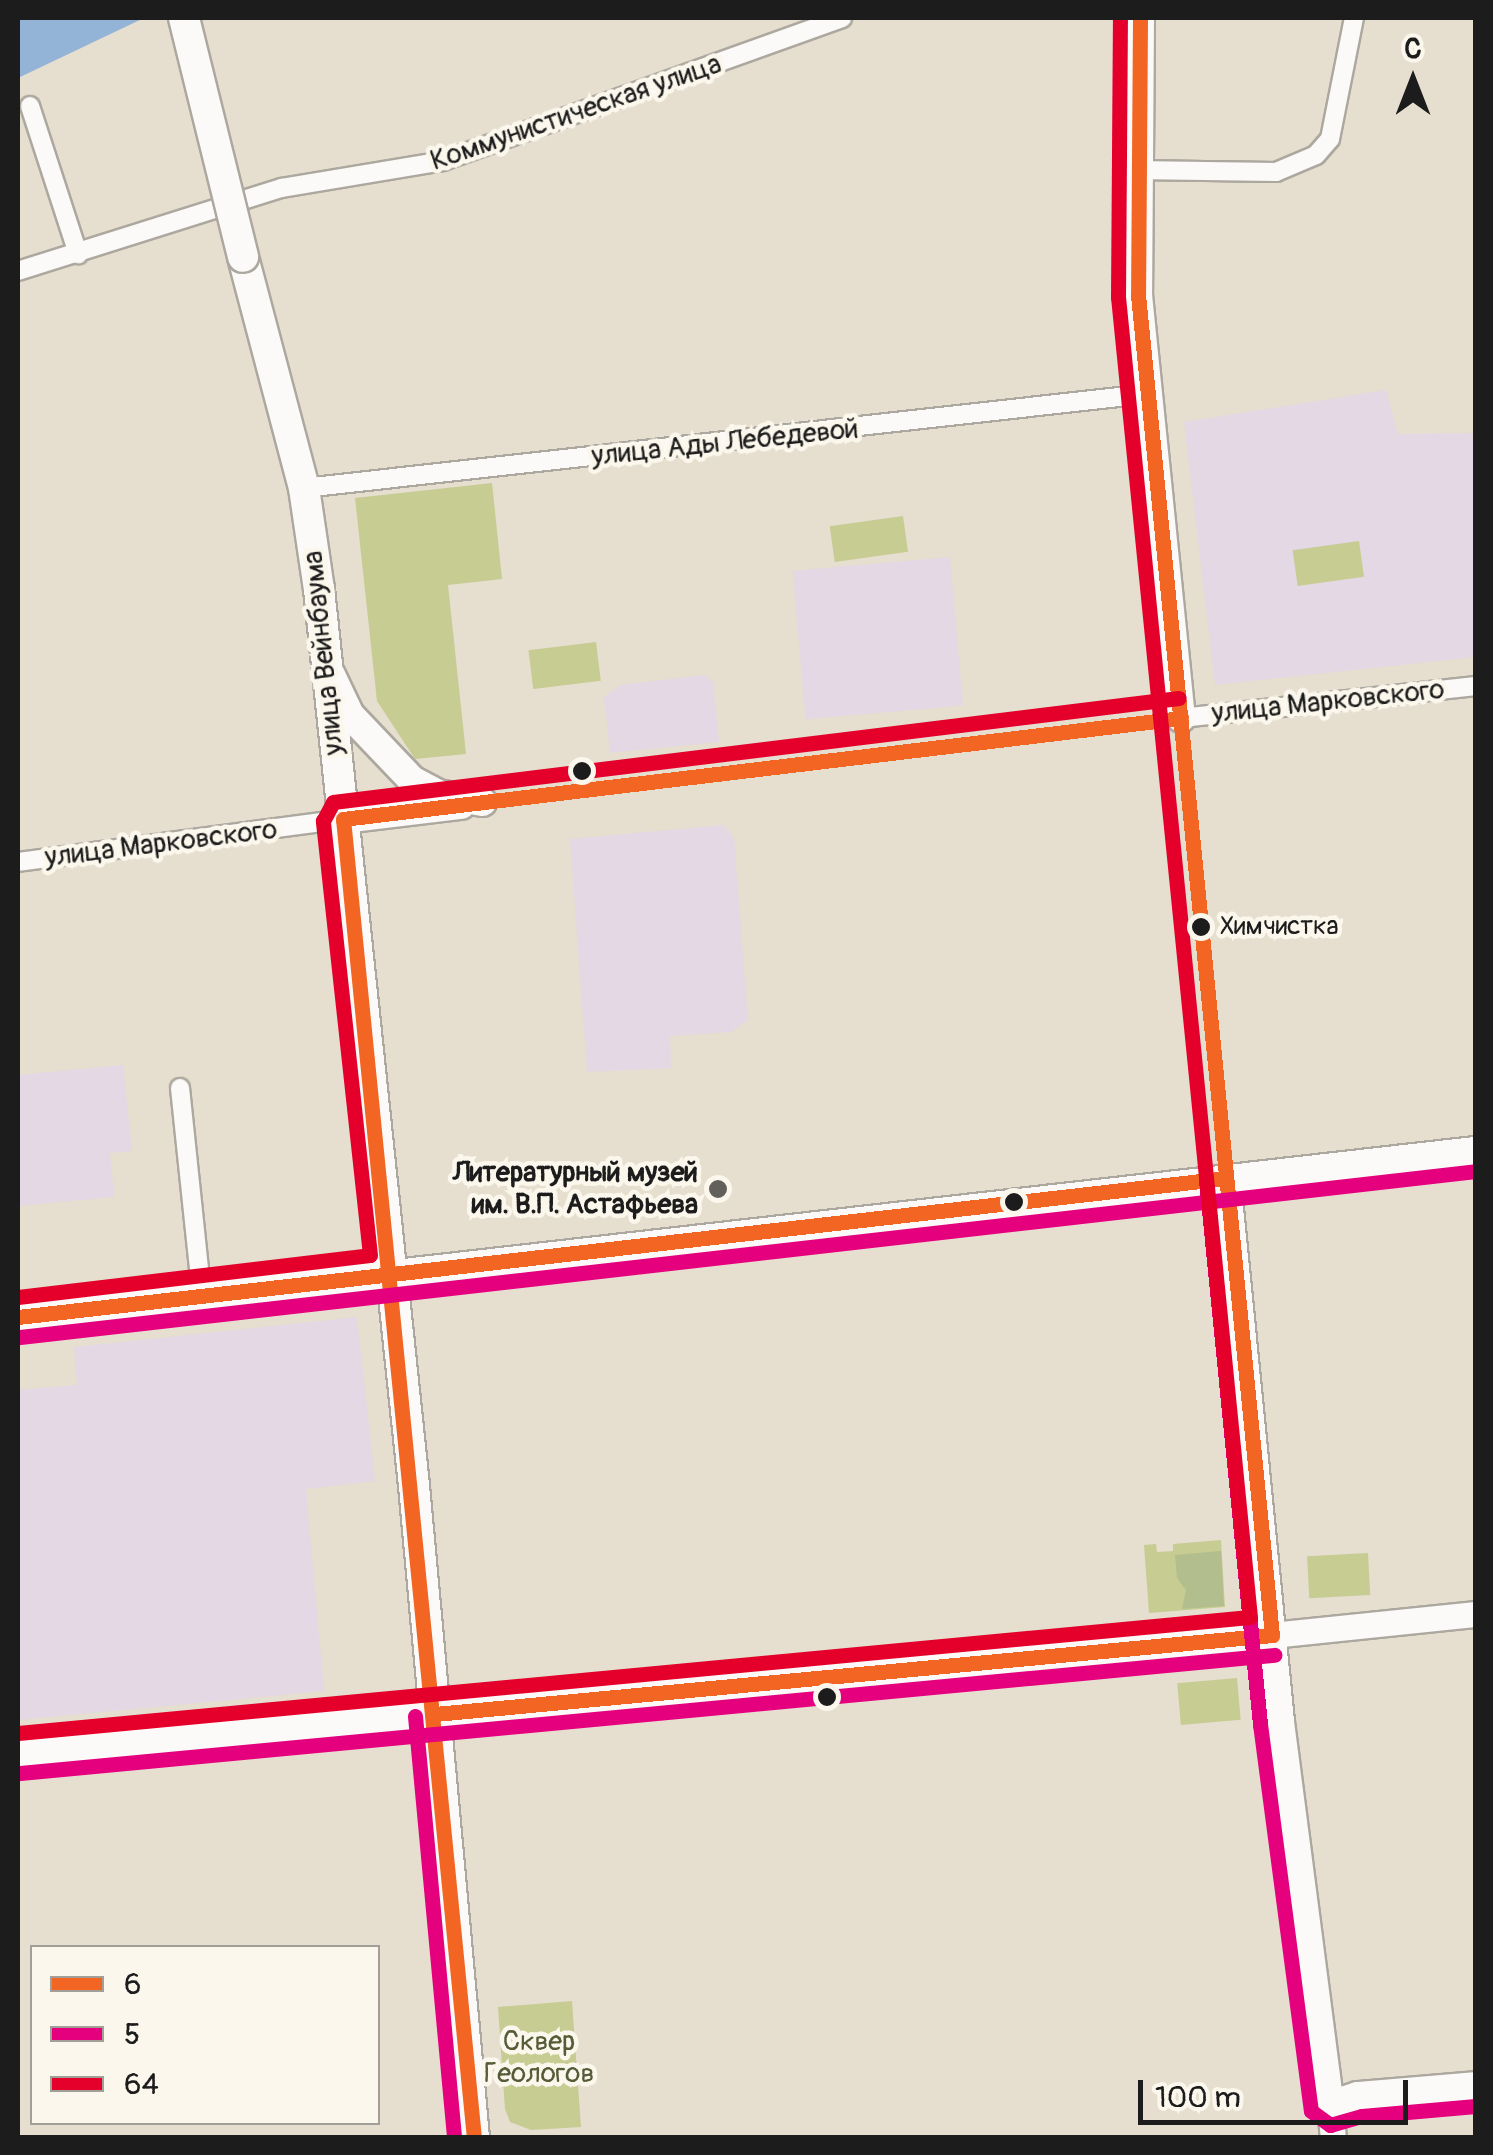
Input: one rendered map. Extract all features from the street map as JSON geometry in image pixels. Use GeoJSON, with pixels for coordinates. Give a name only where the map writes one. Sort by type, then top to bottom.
{"type":"FeatureCollection","features":[{"type":"Feature","properties":{"kind":"highway","name":"улица Вейнбаума"},"geometry":{"type":"LineString","coordinates":[[184,18],[304,488],[328,666],[392,1274],[474,2138]]}},
{"type":"Feature","properties":{"kind":"main road"},"geometry":{"type":"LineString","coordinates":[[1140,18],[1134,170],[1146,394],[1181,718]]}},
{"type":"Feature","properties":{"kind":"main road","name":"улица Марковского"},"geometry":{"type":"LineString","coordinates":[[328,666],[350,715],[412,780],[438,794],[482,802],[342,820]]}},
{"type":"Feature","properties":{"kind":"main road"},"geometry":{"type":"LineString","coordinates":[[18,1317],[1476,1150]]}},
{"type":"Feature","properties":{"kind":"main road"},"geometry":{"type":"LineString","coordinates":[[1226,1178],[1272,1635],[1332,2138]]}},
{"type":"Feature","properties":{"kind":"main road"},"geometry":{"type":"LineString","coordinates":[[18,1753],[1476,1614]]}},
{"type":"Feature","properties":{"kind":"main road"},"geometry":{"type":"LineString","coordinates":[[1330,2105],[1358,2096],[1476,2086]]}},
{"type":"Feature","properties":{"kind":"street","name":"Коммунистическая улица"},"geometry":{"type":"LineString","coordinates":[[18,271],[282,188],[443,161],[842,18]]}},
{"type":"Feature","properties":{"kind":"street"},"geometry":{"type":"LineString","coordinates":[[1134,170],[1276,172],[1316,155],[1330,139],[1354,18]]}},
{"type":"Feature","properties":{"kind":"street"},"geometry":{"type":"LineString","coordinates":[[30,106],[78,254]]}},
{"type":"Feature","properties":{"kind":"street","name":"улица Ады Лебедевой"},"geometry":{"type":"LineString","coordinates":[[304,488],[1146,394]]}},
{"type":"Feature","properties":{"kind":"street","name":"улица Марковского"},"geometry":{"type":"LineString","coordinates":[[1181,718],[1476,686]]}},
{"type":"Feature","properties":{"kind":"street","name":"улица Марковского"},"geometry":{"type":"LineString","coordinates":[[18,862],[342,820]]}},
{"type":"Feature","properties":{"kind":"street"},"geometry":{"type":"LineString","coordinates":[[180,1088],[202,1296]]}},
{"type":"Feature","properties":{"kind":"shaded area"},"geometry":{"type":"Polygon","coordinates":[[[1386,390],[1398,434],[1475,433],[1475,657],[1215,685],[1184,422],[1386,390]]]}},
{"type":"Feature","properties":{"kind":"shaded area"},"geometry":{"type":"Polygon","coordinates":[[[950,557],[963,705],[806,719],[793,571],[950,557]]]}},
{"type":"Feature","properties":{"kind":"shaded area"},"geometry":{"type":"Polygon","coordinates":[[[705,675],[713,682],[719,742],[610,753],[604,697],[620,685],[705,675]]]}},
{"type":"Feature","properties":{"kind":"shaded area"},"geometry":{"type":"Polygon","coordinates":[[[724,825],[734,838],[748,1020],[731,1032],[670,1036],[671,1068],[587,1072],[570,839],[724,825]]]}},
{"type":"Feature","properties":{"kind":"shaded area"},"geometry":{"type":"Polygon","coordinates":[[[123,1065],[132,1151],[110,1153],[114,1197],[18,1206],[18,1075],[123,1065]]]}},
{"type":"Feature","properties":{"kind":"shaded area"},"geometry":{"type":"Polygon","coordinates":[[[357,1317],[375,1481],[306,1489],[324,1691],[18,1720],[18,1390],[77,1385],[74,1347],[357,1317]]]}},
{"type":"Feature","properties":{"kind":"green space"},"geometry":{"type":"Polygon","coordinates":[[[492,483],[502,579],[448,585],[466,754],[415,759],[377,701],[355,498],[492,483]]]}},
{"type":"Feature","properties":{"kind":"green space"},"geometry":{"type":"Polygon","coordinates":[[[903,516],[908,552],[835,562],[830,526],[903,516]]]}},
{"type":"Feature","properties":{"kind":"green space"},"geometry":{"type":"Polygon","coordinates":[[[1359,541],[1364,577],[1298,586],[1293,550],[1359,541]]]}},
{"type":"Feature","properties":{"kind":"green space"},"geometry":{"type":"Polygon","coordinates":[[[596,642],[601,681],[533,689],[529,650],[596,642]]]}},
{"type":"Feature","properties":{"kind":"green space"},"geometry":{"type":"Polygon","coordinates":[[[1221,1540],[1225,1607],[1149,1613],[1144,1545],[1156,1544],[1157,1552],[1173,1551],[1173,1544],[1221,1540]]]}},
{"type":"Feature","properties":{"kind":"green space"},"geometry":{"type":"Polygon","coordinates":[[[1221,1551],[1224,1606],[1182,1609],[1186,1590],[1177,1578],[1175,1555],[1221,1551]]]}},
{"type":"Feature","properties":{"kind":"green space"},"geometry":{"type":"Polygon","coordinates":[[[1368,1553],[1370,1595],[1309,1598],[1307,1556],[1368,1553]]]}},
{"type":"Feature","properties":{"kind":"green space"},"geometry":{"type":"Polygon","coordinates":[[[1237,1678],[1241,1720],[1181,1725],[1177,1683],[1237,1678]]]}},
{"type":"Feature","properties":{"kind":"green space","name":"Сквер Геологов"},"geometry":{"type":"Polygon","coordinates":[[[572,2001],[581,2127],[531,2130],[510,2122],[505,2109],[498,2007],[572,2001]]]}},
{"type":"Feature","properties":{"kind":"water"},"geometry":{"type":"Polygon","coordinates":[[[18,18],[144,18],[18,78],[18,18]]]}},
{"type":"Feature","properties":{"kind":"transit line","name":"64"},"geometry":{"type":"LineString","coordinates":[[18,1733],[1250,1617],[1118,297],[1120,18]]}},
{"type":"Feature","properties":{"kind":"transit line","name":"6"},"geometry":{"type":"LineString","coordinates":[[1140,18],[1138,295],[1272,1635]]}},
{"type":"Feature","properties":{"kind":"transit line","name":"64"},"geometry":{"type":"LineString","coordinates":[[18,1297],[370,1255],[323,821],[333,802],[1179,698]]}},
{"type":"Feature","properties":{"kind":"transit line","name":"6"},"geometry":{"type":"LineString","coordinates":[[474,2138],[343,819],[1181,718]]}},
{"type":"Feature","properties":{"kind":"transit line","name":"5"},"geometry":{"type":"LineString","coordinates":[[20,1337],[1476,1171]]}},
{"type":"Feature","properties":{"kind":"transit line","name":"6"},"geometry":{"type":"LineString","coordinates":[[18,1317],[1226,1178]]}},
{"type":"Feature","properties":{"kind":"transit line","name":"5"},"geometry":{"type":"LineString","coordinates":[[1206,1180],[1260,1724],[1311,2111],[1330,2125],[1362,2116],[1476,2106]]}},
{"type":"Feature","properties":{"kind":"transit line","name":"6"},"geometry":{"type":"LineString","coordinates":[[435,1714],[1272,1635]]}},
{"type":"Feature","properties":{"kind":"transit line","name":"5"},"geometry":{"type":"LineString","coordinates":[[20,1773],[1274,1655]]}},
{"type":"Feature","properties":{"kind":"transit line","name":"5"},"geometry":{"type":"LineString","coordinates":[[415,1716],[454,2138]]}},
{"type":"Feature","properties":{"kind":"place","name":"Химчистка"},"geometry":{"type":"Point","coordinates":[1201,927]}},
{"type":"Feature","properties":{"kind":"place","name":"Литературный музей им. В.П. Астафьева"},"geometry":{"type":"Point","coordinates":[718,1189]}}]}
